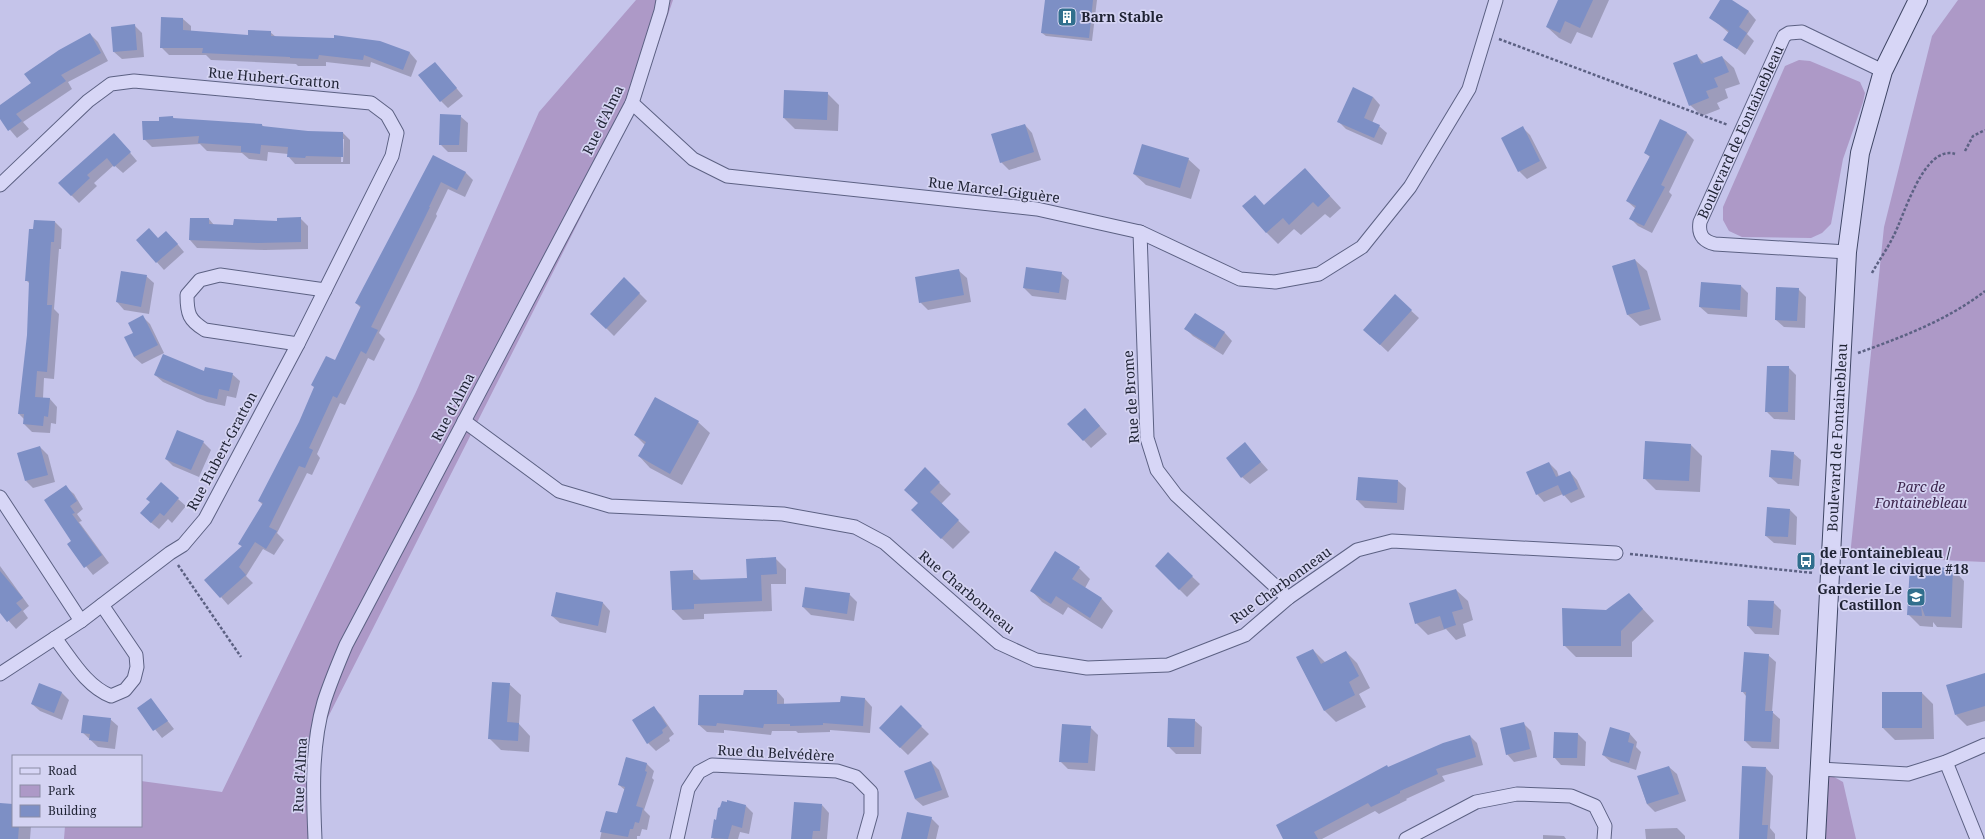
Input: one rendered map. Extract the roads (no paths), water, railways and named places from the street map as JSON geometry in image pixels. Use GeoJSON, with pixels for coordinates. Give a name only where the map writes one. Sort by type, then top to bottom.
{"type":"FeatureCollection","features":[{"type":"Feature","properties":{"kind":"street","name":"Rue d'Alma"},"geometry":{"type":"LineString","coordinates":[[315,839],[313,809],[315,753],[324,703],[346,645],[632,103],[661,11],[663,0]]}},
{"type":"Feature","properties":{"kind":"street","name":"Rue Marcel-Giguère"},"geometry":{"type":"LineString","coordinates":[[632,103],[693,160],[727,176],[1037,209],[1140,232],[1240,279],[1275,282],[1319,274],[1362,247],[1410,187],[1469,89],[1496,0]]}},
{"type":"Feature","properties":{"kind":"street","name":"Boulevard de Fontainebleau"},"geometry":{"type":"LineString","coordinates":[[1816,839],[1847,252],[1860,153],[1884,70],[1918,0]]}},
{"type":"Feature","properties":{"kind":"street","name":"Boulevard de Fontainebleau"},"geometry":{"type":"LineString","coordinates":[[1847,252],[1715,244],[1704,239],[1700,234],[1700,222],[1780,41],[1789,32],[1802,32],[1884,70]]}},
{"type":"Feature","properties":{"kind":"street","name":"Rue Hubert-Gratton"},"geometry":{"type":"LineString","coordinates":[[0,185],[88,101],[111,84],[134,81],[371,103],[387,115],[397,133],[392,156],[298,344],[205,519],[183,545],[170,553],[81,621],[0,674]]}},
{"type":"Feature","properties":{"kind":"street","name":"Rue de Brome"},"geometry":{"type":"LineString","coordinates":[[1140,232],[1147,438],[1157,470],[1176,495],[1288,598]]}},
{"type":"Feature","properties":{"kind":"street"},"geometry":{"type":"LineString","coordinates":[[298,344],[205,330],[193,322],[187,310],[187,295],[200,280],[220,275],[325,290]]}},
{"type":"Feature","properties":{"kind":"street","name":"Rue Charbonneau"},"geometry":{"type":"LineString","coordinates":[[464,421],[558,491],[610,506],[783,514],[855,527],[885,543],[999,643],[1036,660],[1087,668],[1168,665],[1245,635],[1288,598],[1357,550],[1392,541],[1616,553]]}},
{"type":"Feature","properties":{"kind":"street"},"geometry":{"type":"LineString","coordinates":[[0,497],[81,621]]}},
{"type":"Feature","properties":{"kind":"street"},"geometry":{"type":"LineString","coordinates":[[55,638],[88,681],[100,691],[111,696],[125,690],[134,679],[136,655],[102,605]]}},
{"type":"Feature","properties":{"kind":"street"},"geometry":{"type":"LineString","coordinates":[[1820,769],[1908,774],[1946,762],[1985,744]]}},
{"type":"Feature","properties":{"kind":"street"},"geometry":{"type":"LineString","coordinates":[[1946,762],[1977,839]]}},
{"type":"Feature","properties":{"kind":"street","name":"Rue du Belvédère"},"geometry":{"type":"LineString","coordinates":[[677,839],[688,789],[698,772],[712,765],[837,772],[856,777],[871,792],[870,814],[864,839]]}},
{"type":"Feature","properties":{"kind":"street"},"geometry":{"type":"LineString","coordinates":[[1406,839],[1476,802],[1517,794],[1571,796],[1595,806],[1605,826],[1604,839]]}},
{"type":"Feature","properties":{"kind":"place","name":"Barn Stable"},"geometry":{"type":"Point","coordinates":[1067,17]}},
{"type":"Feature","properties":{"kind":"place","name":"de Fontainebleau / devant le civique #18"},"geometry":{"type":"Point","coordinates":[1806,561]}},
{"type":"Feature","properties":{"kind":"place","name":"Garderie Le Castillon"},"geometry":{"type":"Point","coordinates":[1916,597]}},
{"type":"Feature","properties":{"kind":"park label","name":"Parc de Fontainebleau"},"geometry":{"type":"Point","coordinates":[1921,496]}}]}
